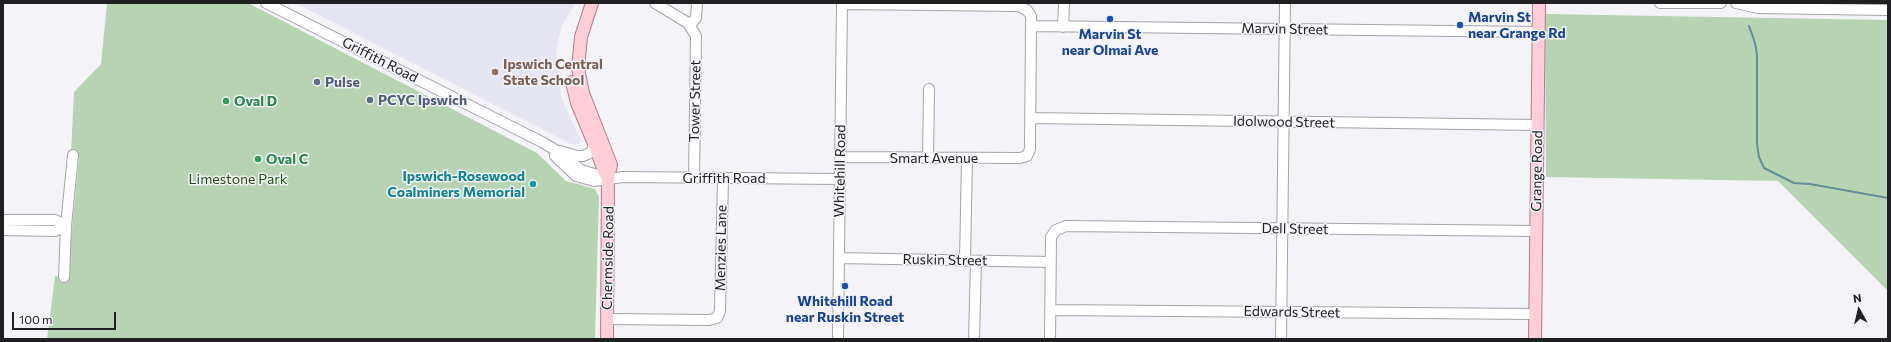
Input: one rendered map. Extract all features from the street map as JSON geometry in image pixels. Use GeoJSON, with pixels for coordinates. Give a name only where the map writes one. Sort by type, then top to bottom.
{"type":"FeatureCollection","features":[{"type":"Feature","properties":{"kind":"main road","name":"Chermside Road"},"geometry":{"type":"LineString","coordinates":[[589,3],[575,32],[570,67],[575,98],[608,178]]}},
{"type":"Feature","properties":{"kind":"main road","name":"Chermside Road"},"geometry":{"type":"LineString","coordinates":[[592,3],[581,37],[578,55],[579,73],[585,101],[610,161],[611,171],[608,178],[607,339]]}},
{"type":"Feature","properties":{"kind":"main road","name":"Grange Road"},"geometry":{"type":"LineString","coordinates":[[1535,339],[1539,3]]}},
{"type":"Feature","properties":{"kind":"street","name":"Griffith Road"},"geometry":{"type":"LineString","coordinates":[[266,3],[536,139],[554,149],[581,170],[608,178]]}},
{"type":"Feature","properties":{"kind":"street"},"geometry":{"type":"LineString","coordinates":[[655,3],[690,25],[696,18],[697,3]]}},
{"type":"Feature","properties":{"kind":"street"},"geometry":{"type":"LineString","coordinates":[[1063,27],[1064,3]]}},
{"type":"Feature","properties":{"kind":"street"},"geometry":{"type":"LineString","coordinates":[[1281,339],[1285,3]]}},
{"type":"Feature","properties":{"kind":"street"},"geometry":{"type":"LineString","coordinates":[[1660,3],[1721,3]]}},
{"type":"Feature","properties":{"kind":"street"},"geometry":{"type":"LineString","coordinates":[[1736,3],[1744,3],[1758,8],[1822,6],[1888,10]]}},
{"type":"Feature","properties":{"kind":"street"},"geometry":{"type":"LineString","coordinates":[[842,4],[966,4],[1022,7],[1031,16],[1030,118]]}},
{"type":"Feature","properties":{"kind":"street","name":"Whitehill Road"},"geometry":{"type":"LineString","coordinates":[[838,339],[842,4]]}},
{"type":"Feature","properties":{"kind":"street","name":"Tower Street"},"geometry":{"type":"LineString","coordinates":[[690,25],[694,32],[696,42],[694,178]]}},
{"type":"Feature","properties":{"kind":"street","name":"Marvin Street"},"geometry":{"type":"LineString","coordinates":[[1031,26],[1538,32]]}},
{"type":"Feature","properties":{"kind":"street"},"geometry":{"type":"LineString","coordinates":[[928,158],[929,89]]}},
{"type":"Feature","properties":{"kind":"street","name":"Smart Avenue"},"geometry":{"type":"LineString","coordinates":[[840,157],[1020,158],[1028,156],[1030,149],[1030,118]]}},
{"type":"Feature","properties":{"kind":"street","name":"Idolwood Street"},"geometry":{"type":"LineString","coordinates":[[1030,118],[1537,125]]}},
{"type":"Feature","properties":{"kind":"street","name":"Griffith Road"},"geometry":{"type":"LineString","coordinates":[[536,139],[576,176],[592,180],[608,178],[840,179]]}},
{"type":"Feature","properties":{"kind":"street"},"geometry":{"type":"LineString","coordinates":[[554,149],[577,156],[583,156],[591,153],[594,144]]}},
{"type":"Feature","properties":{"kind":"street"},"geometry":{"type":"LineString","coordinates":[[64,277],[66,226],[74,155]]}},
{"type":"Feature","properties":{"kind":"street"},"geometry":{"type":"LineString","coordinates":[[967,158],[974,339]]}},
{"type":"Feature","properties":{"kind":"street","name":"Menzies Lane"},"geometry":{"type":"LineString","coordinates":[[608,319],[709,320],[717,318],[720,311],[723,178]]}},
{"type":"Feature","properties":{"kind":"street"},"geometry":{"type":"LineString","coordinates":[[3,220],[54,220],[66,226]]}},
{"type":"Feature","properties":{"kind":"street"},"geometry":{"type":"LineString","coordinates":[[3,230],[55,231],[66,226]]}},
{"type":"Feature","properties":{"kind":"street","name":"Dell Street"},"geometry":{"type":"LineString","coordinates":[[1050,262],[1051,237],[1056,230],[1066,226],[1536,231]]}},
{"type":"Feature","properties":{"kind":"street","name":"Ruskin Street"},"geometry":{"type":"LineString","coordinates":[[839,258],[1050,262]]}},
{"type":"Feature","properties":{"kind":"street"},"geometry":{"type":"LineString","coordinates":[[1050,262],[1050,339]]}},
{"type":"Feature","properties":{"kind":"street","name":"Edwards Street"},"geometry":{"type":"LineString","coordinates":[[1050,310],[1535,314]]}},
{"type":"Feature","properties":{"kind":"shaded area","name":"Ipswich Central State School"},"geometry":{"type":"Polygon","coordinates":[[[295,3],[575,3],[561,28],[556,50],[561,95],[581,139],[579,144],[573,145],[295,3]]]}},
{"type":"Feature","properties":{"kind":"green space","name":"Limestone Park"},"geometry":{"type":"Polygon","coordinates":[[[107,3],[248,3],[537,153],[566,181],[595,189],[599,197],[595,339],[47,339],[55,276],[67,278],[79,159],[76,153],[71,153],[74,92],[101,64],[107,3]]]}},
{"type":"Feature","properties":{"kind":"green space"},"geometry":{"type":"Polygon","coordinates":[[[1545,14],[1888,20],[1888,291],[1778,181],[1546,177],[1545,14]]]}},
{"type":"Feature","properties":{"kind":"waterway"},"geometry":{"type":"LineString","coordinates":[[1749,26],[1755,43],[1757,55],[1757,144],[1759,157],[1764,168],[1794,183],[1810,184],[1888,198]]}},
{"type":"Feature","properties":{"kind":"place","name":"Marvin St near Olmai Ave"},"geometry":{"type":"Point","coordinates":[1110,19]}},
{"type":"Feature","properties":{"kind":"place","name":"Marvin St near Grange Rd"},"geometry":{"type":"Point","coordinates":[1460,25]}},
{"type":"Feature","properties":{"kind":"place","name":"Ipswich Central State School"},"geometry":{"type":"Point","coordinates":[495,72]}},
{"type":"Feature","properties":{"kind":"place","name":"Pulse"},"geometry":{"type":"Point","coordinates":[317,82]}},
{"type":"Feature","properties":{"kind":"place","name":"PCYC Ipswich"},"geometry":{"type":"Point","coordinates":[370,100]}},
{"type":"Feature","properties":{"kind":"place","name":"Oval D"},"geometry":{"type":"Point","coordinates":[226,101]}},
{"type":"Feature","properties":{"kind":"place","name":"Oval C"},"geometry":{"type":"Point","coordinates":[258,159]}},
{"type":"Feature","properties":{"kind":"place","name":"Ipswich-Rosewood Coalminers Memorial"},"geometry":{"type":"Point","coordinates":[533,184]}},
{"type":"Feature","properties":{"kind":"place","name":"Whitehill Road near Ruskin Street"},"geometry":{"type":"Point","coordinates":[845,286]}}]}
